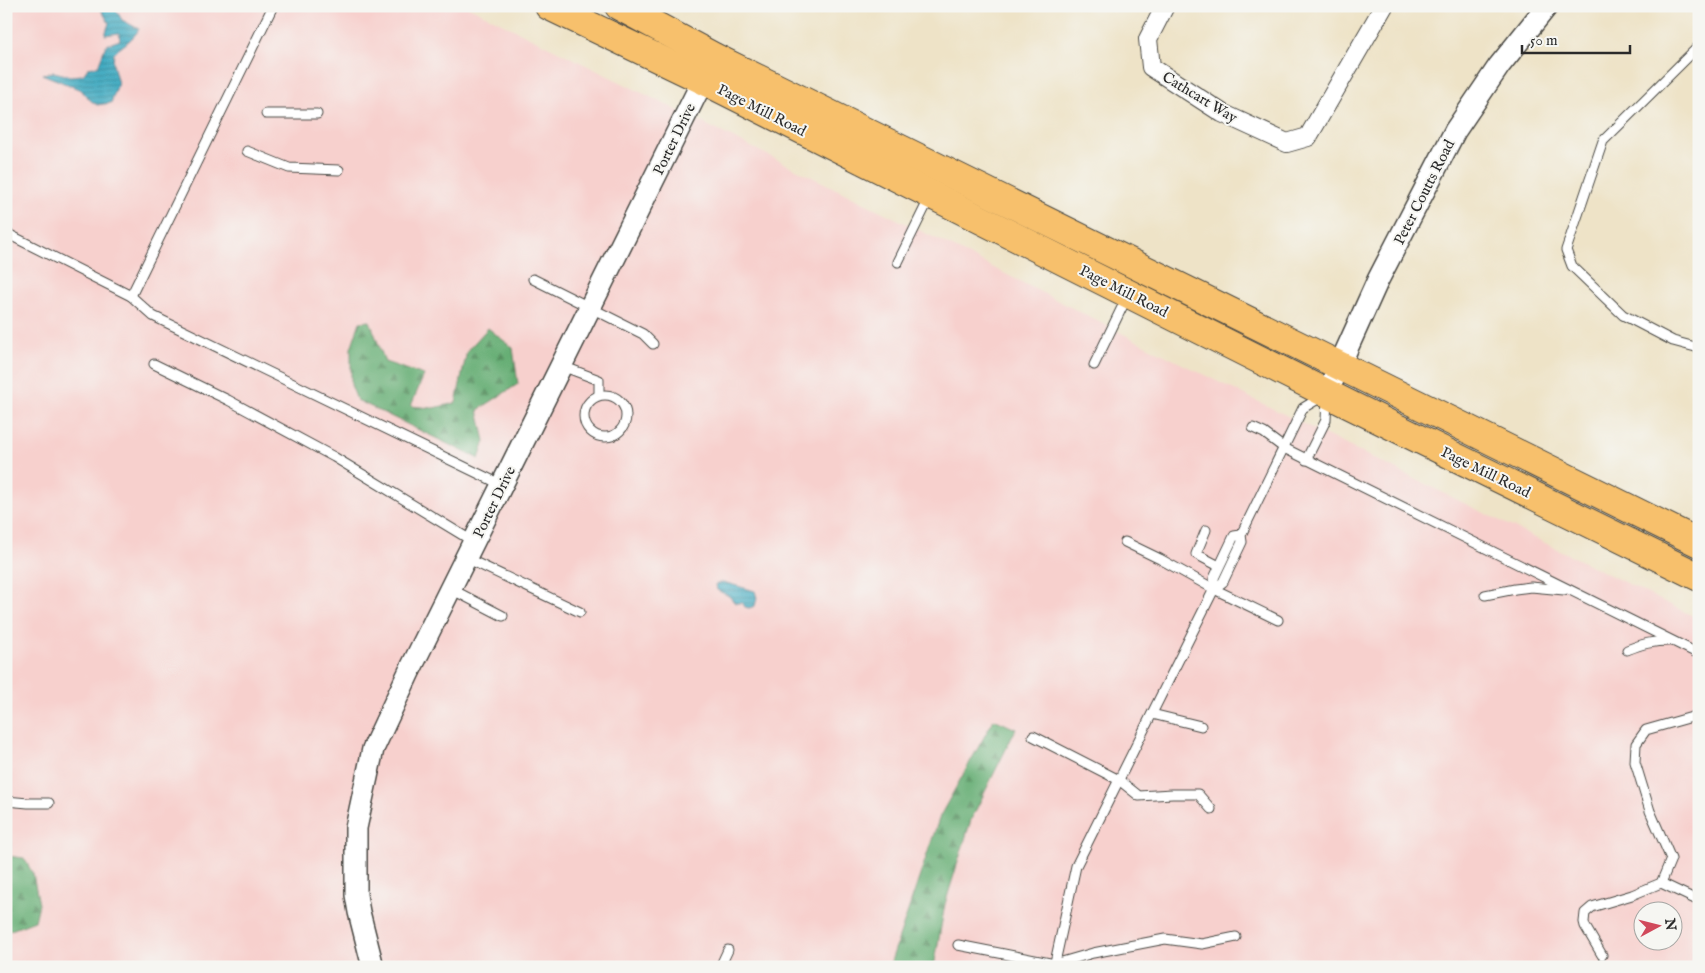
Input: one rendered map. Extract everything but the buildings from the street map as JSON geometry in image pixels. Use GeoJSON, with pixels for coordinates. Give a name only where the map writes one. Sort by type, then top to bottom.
{"type":"FeatureCollection","features":[{"type":"Feature","properties":{"kind":"main road","name":"Page Mill Road"},"geometry":{"type":"LineString","coordinates":[[549,6],[709,68],[1341,366],[1699,543]]}},
{"type":"Feature","properties":{"kind":"main road","name":"Page Mill Road"},"geometry":{"type":"LineString","coordinates":[[619,6],[709,68],[931,194],[1699,577]]}},
{"type":"Feature","properties":{"kind":"street","name":"Cathcart Way"},"geometry":{"type":"LineString","coordinates":[[1165,6],[1148,39],[1151,67],[1222,113],[1288,143],[1308,137],[1384,6]]}},
{"type":"Feature","properties":{"kind":"street","name":"Peter Coutts Road"},"geometry":{"type":"LineString","coordinates":[[1327,393],[1341,366],[1378,280],[1455,131],[1499,66],[1547,6]]}},
{"type":"Feature","properties":{"kind":"street","name":"Porter Drive"},"geometry":{"type":"LineString","coordinates":[[374,967],[356,895],[356,828],[369,764],[376,743],[450,589],[709,68]]}},
{"type":"Feature","properties":{"kind":"lane"},"geometry":{"type":"LineString","coordinates":[[131,296],[273,6]]}},
{"type":"Feature","properties":{"kind":"lane"},"geometry":{"type":"LineString","coordinates":[[1699,46],[1603,141],[1566,250],[1572,266],[1623,315],[1672,341],[1699,348]]}},
{"type":"Feature","properties":{"kind":"lane"},"geometry":{"type":"LineString","coordinates":[[266,114],[317,114]]}},
{"type":"Feature","properties":{"kind":"lane"},"geometry":{"type":"LineString","coordinates":[[247,151],[289,168],[339,170]]}},
{"type":"Feature","properties":{"kind":"lane"},"geometry":{"type":"LineString","coordinates":[[898,262],[931,194]]}},
{"type":"Feature","properties":{"kind":"lane"},"geometry":{"type":"LineString","coordinates":[[6,233],[131,296],[153,316],[502,485]]}},
{"type":"Feature","properties":{"kind":"lane"},"geometry":{"type":"LineString","coordinates":[[533,279],[643,334],[653,344]]}},
{"type":"Feature","properties":{"kind":"lane"},"geometry":{"type":"LineString","coordinates":[[1094,365],[1129,294]]}},
{"type":"Feature","properties":{"kind":"lane"},"geometry":{"type":"LineString","coordinates":[[154,364],[228,400],[334,457],[458,534],[470,550],[580,612]]}},
{"type":"Feature","properties":{"kind":"lane"},"geometry":{"type":"LineString","coordinates":[[561,366],[599,380],[599,396]]}},
{"type":"Feature","properties":{"kind":"lane"},"geometry":{"type":"LineString","coordinates":[[1055,965],[1076,866],[1214,589],[1223,582],[1242,542],[1241,534],[1303,408],[1327,393]]}},
{"type":"Feature","properties":{"kind":"lane"},"geometry":{"type":"LineString","coordinates":[[1306,460],[1326,420],[1327,393]]}},
{"type":"Feature","properties":{"kind":"lane"},"geometry":{"type":"LineString","coordinates":[[599,396],[615,398],[625,411],[625,422],[614,435],[607,437],[594,434],[585,423],[584,416],[588,403],[599,396]]}},
{"type":"Feature","properties":{"kind":"lane"},"geometry":{"type":"LineString","coordinates":[[1253,428],[1306,460],[1699,654]]}},
{"type":"Feature","properties":{"kind":"lane"},"geometry":{"type":"LineString","coordinates":[[1206,530],[1196,554],[1220,566]]}},
{"type":"Feature","properties":{"kind":"lane"},"geometry":{"type":"LineString","coordinates":[[1214,589],[1214,578],[1234,536],[1241,534]]}},
{"type":"Feature","properties":{"kind":"lane"},"geometry":{"type":"LineString","coordinates":[[1125,542],[1278,620]]}},
{"type":"Feature","properties":{"kind":"lane"},"geometry":{"type":"LineString","coordinates":[[1485,595],[1531,587],[1566,590],[1576,593]]}},
{"type":"Feature","properties":{"kind":"lane"},"geometry":{"type":"LineString","coordinates":[[450,589],[503,616]]}},
{"type":"Feature","properties":{"kind":"lane"},"geometry":{"type":"LineString","coordinates":[[1627,650],[1643,643],[1671,641]]}},
{"type":"Feature","properties":{"kind":"lane"},"geometry":{"type":"LineString","coordinates":[[1152,714],[1201,726]]}},
{"type":"Feature","properties":{"kind":"lane"},"geometry":{"type":"LineString","coordinates":[[1602,954],[1585,926],[1585,913],[1592,906],[1632,896],[1661,883],[1671,859],[1650,811],[1635,762],[1636,744],[1646,730],[1699,715]]}},
{"type":"Feature","properties":{"kind":"lane"},"geometry":{"type":"LineString","coordinates":[[1033,736],[1119,780],[1139,796],[1198,794],[1211,809]]}},
{"type":"Feature","properties":{"kind":"lane"},"geometry":{"type":"LineString","coordinates":[[6,801],[49,803]]}},
{"type":"Feature","properties":{"kind":"lane"},"geometry":{"type":"LineString","coordinates":[[1661,883],[1699,901]]}},
{"type":"Feature","properties":{"kind":"lane"},"geometry":{"type":"LineString","coordinates":[[958,945],[1055,965],[1093,953],[1165,939],[1202,944],[1236,937]]}},
{"type":"Feature","properties":{"kind":"lane"},"geometry":{"type":"LineString","coordinates":[[720,967],[728,950]]}},
{"type":"Feature","properties":{"kind":"shaded area"},"geometry":{"type":"Polygon","coordinates":[[[6,6],[467,6],[935,238],[1180,363],[1699,619],[1699,967],[6,967],[6,6]]]}},
{"type":"Feature","properties":{"kind":"green space"},"geometry":{"type":"Polygon","coordinates":[[[370,321],[385,362],[424,375],[411,406],[433,408],[456,403],[467,351],[488,328],[513,348],[518,384],[478,410],[485,441],[479,459],[357,400],[351,385],[351,348],[360,322],[370,321]]]}},
{"type":"Feature","properties":{"kind":"green space"},"geometry":{"type":"Polygon","coordinates":[[[994,719],[1016,729],[971,820],[945,904],[934,967],[889,967],[940,816],[994,719]]]}},
{"type":"Feature","properties":{"kind":"green space"},"geometry":{"type":"Polygon","coordinates":[[[6,821],[11,841],[8,856],[24,858],[33,874],[39,904],[35,921],[6,932],[6,821]]]}},
{"type":"Feature","properties":{"kind":"water"},"geometry":{"type":"Polygon","coordinates":[[[99,6],[114,6],[122,20],[139,29],[131,39],[114,53],[113,64],[118,84],[111,103],[97,105],[81,90],[42,74],[54,72],[70,76],[83,75],[88,68],[98,66],[106,45],[120,40],[119,33],[105,35],[109,23],[99,6]]]}},
{"type":"Feature","properties":{"kind":"water"},"geometry":{"type":"Polygon","coordinates":[[[723,582],[755,591],[757,598],[755,606],[749,608],[745,607],[742,603],[735,603],[729,596],[717,590],[716,584],[723,582]]]}}]}
